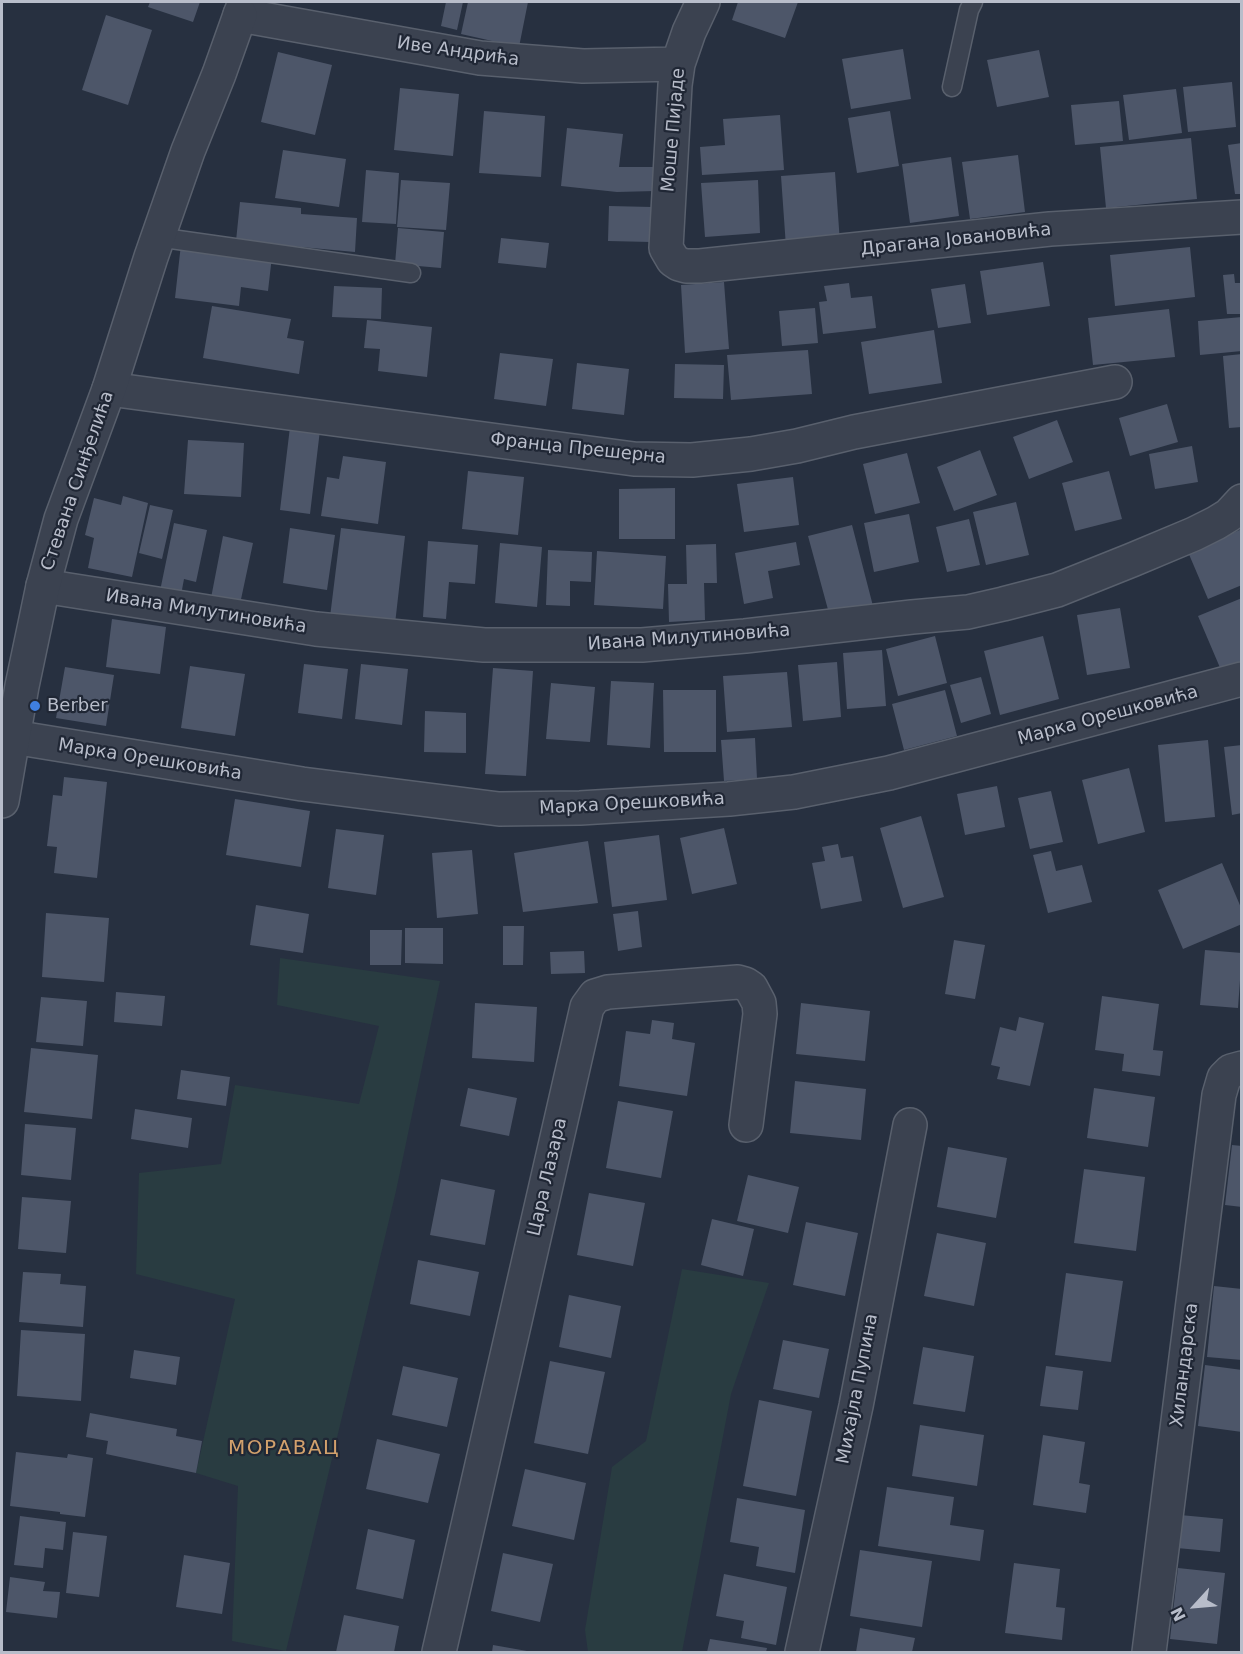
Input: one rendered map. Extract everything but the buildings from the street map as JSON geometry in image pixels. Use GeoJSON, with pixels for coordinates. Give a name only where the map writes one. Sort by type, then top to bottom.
{"type":"FeatureCollection","features":[{"type":"Feature","properties":{"kind":"street","name":"Моше Пијаде"},"geometry":{"type":"LineString","coordinates":[[673,261],[666,248],[666,236],[675,85],[678,64],[703,2]]}},
{"type":"Feature","properties":{"kind":"street","name":"Иве Андрића"},"geometry":{"type":"LineString","coordinates":[[243,8],[480,58],[583,66],[678,64]]}},
{"type":"Feature","properties":{"kind":"street","name":"Стевана Синђелића"},"geometry":{"type":"LineString","coordinates":[[2,801],[22,686],[43,586],[61,519],[109,388],[188,151],[243,8]]}},
{"type":"Feature","properties":{"kind":"street","name":"Драгана Јовановића"},"geometry":{"type":"LineString","coordinates":[[673,261],[686,266],[700,266],[1050,229],[1242,217]]}},
{"type":"Feature","properties":{"kind":"street","name":"Франца Прешерна"},"geometry":{"type":"LineString","coordinates":[[109,388],[634,459],[692,460],[751,454],[797,446],[854,432],[1115,382]]}},
{"type":"Feature","properties":{"kind":"street","name":"Ивана Милутиновића"},"geometry":{"type":"LineString","coordinates":[[43,586],[316,629],[484,645],[642,645],[968,612],[1003,604],[1057,590],[1194,534],[1228,515],[1242,501]]}},
{"type":"Feature","properties":{"kind":"street","name":"Марка Орешковића"},"geometry":{"type":"LineString","coordinates":[[14,737],[302,784],[499,809],[580,808],[729,799],[794,792],[890,773],[1242,679]]}},
{"type":"Feature","properties":{"kind":"street","name":"Цара Лазара"},"geometry":{"type":"LineString","coordinates":[[439,1653],[587,1007],[595,996],[608,992],[738,982],[751,988],[759,1003],[760,1014],[746,1125]]}},
{"type":"Feature","properties":{"kind":"street","name":"Хиландарска"},"geometry":{"type":"LineString","coordinates":[[1149,1653],[1219,1095],[1233,1073]]}},
{"type":"Feature","properties":{"kind":"street","name":"Михајла Пупина"},"geometry":{"type":"LineString","coordinates":[[802,1653],[856,1406],[910,1125]]}},
{"type":"Feature","properties":{"kind":"lane"},"geometry":{"type":"LineString","coordinates":[[952,87],[969,10],[973,2]]}},
{"type":"Feature","properties":{"kind":"lane"},"geometry":{"type":"LineString","coordinates":[[158,237],[411,273]]}},
{"type":"Feature","properties":{"kind":"green space"},"geometry":{"type":"Polygon","coordinates":[[[280,958],[440,981],[396,1191],[286,1651],[232,1641],[238,1486],[196,1473],[235,1299],[136,1274],[139,1173],[221,1164],[235,1085],[359,1104],[379,1026],[277,1005],[280,958]]]}},
{"type":"Feature","properties":{"kind":"green space"},"geometry":{"type":"Polygon","coordinates":[[[682,1269],[769,1283],[731,1394],[682,1652],[588,1652],[585,1630],[612,1467],[646,1441],[682,1269]]]}},
{"type":"Feature","properties":{"kind":"place","name":"Berber"},"geometry":{"type":"Point","coordinates":[35,706]}},
{"type":"Feature","properties":{"kind":"district","name":"МОРАВАЦ"},"geometry":{"type":"Point","coordinates":[284,1449]}}]}
